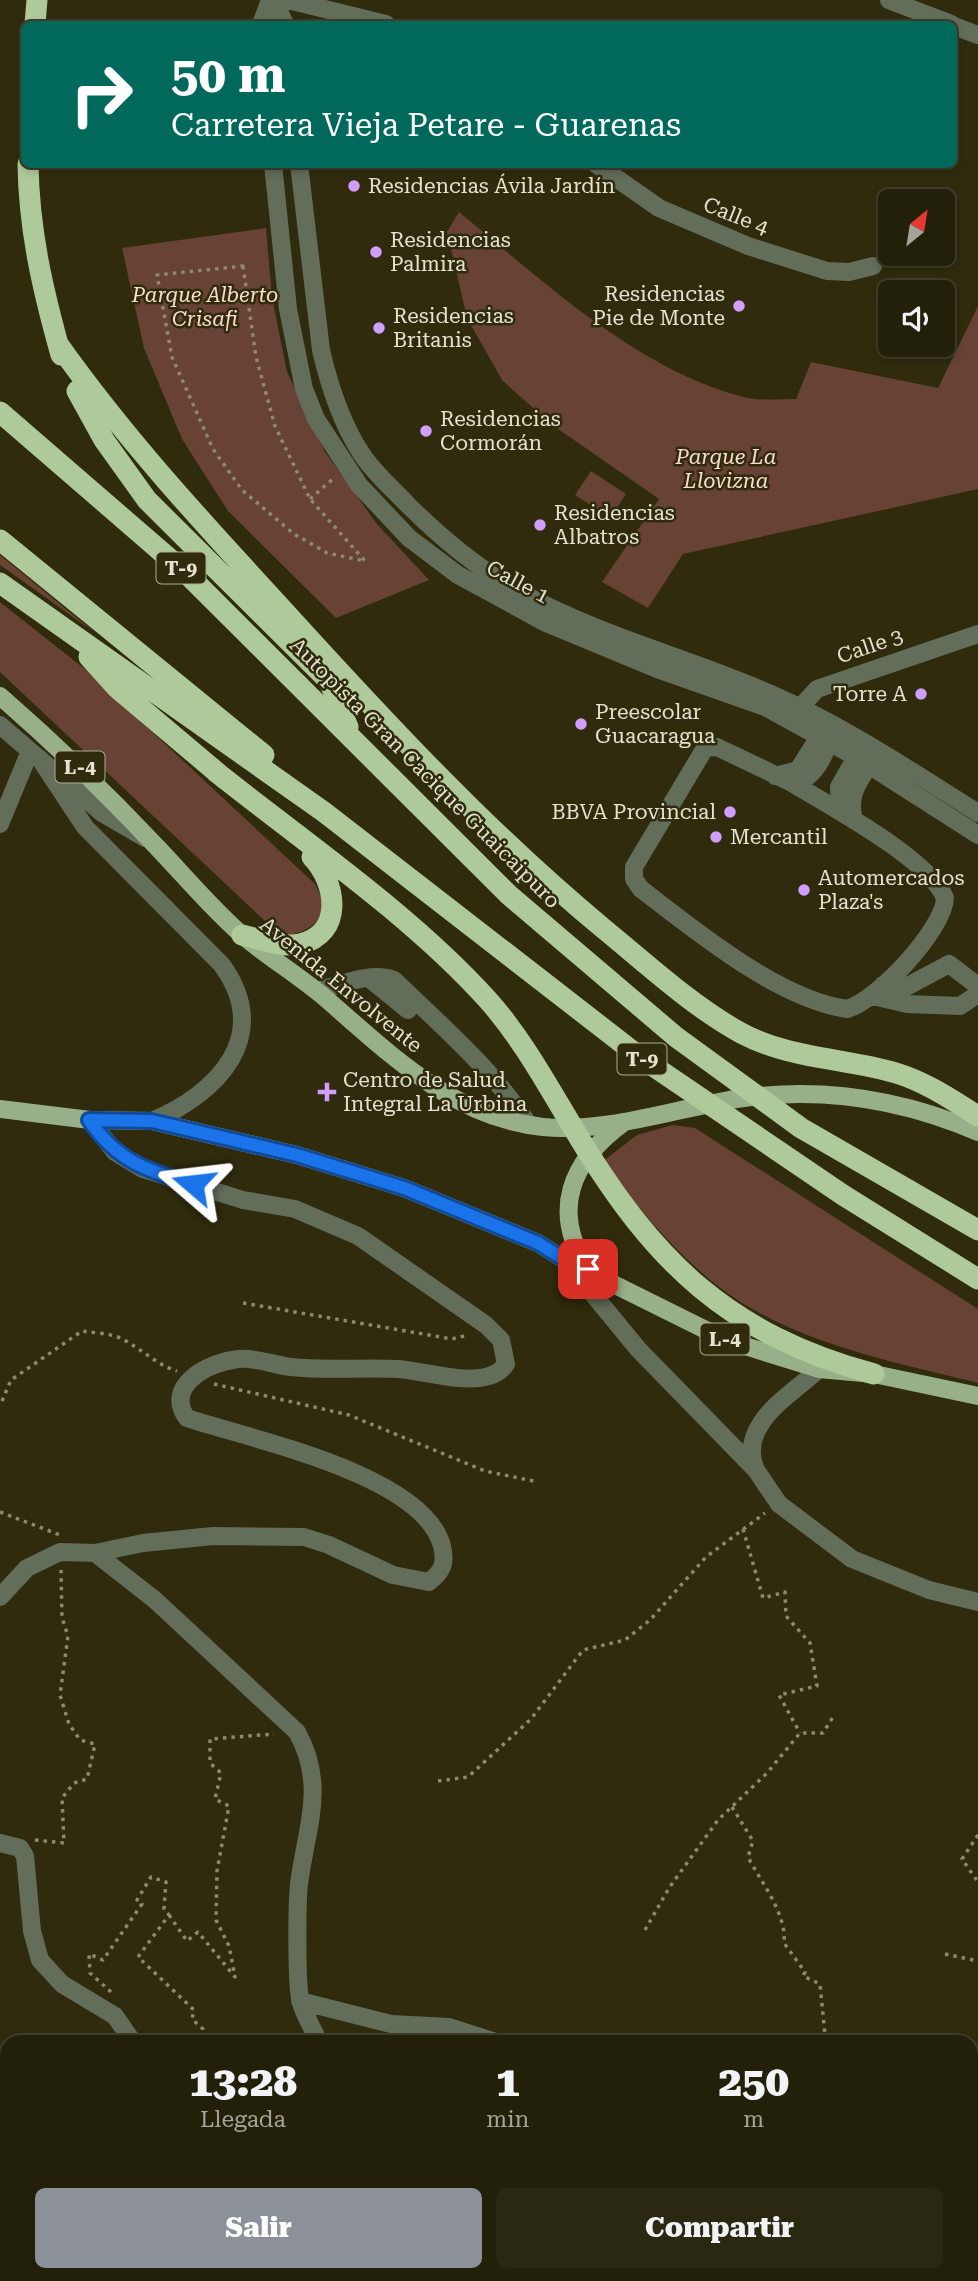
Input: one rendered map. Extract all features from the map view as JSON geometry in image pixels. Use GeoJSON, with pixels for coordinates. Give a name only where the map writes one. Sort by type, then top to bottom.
{"type":"FeatureCollection","features":[{"type":"Feature","properties":{"kind":"highway"},"geometry":{"type":"LineString","coordinates":[[35,21],[37,0]]}},
{"type":"Feature","properties":{"kind":"highway"},"geometry":{"type":"LineString","coordinates":[[28,168],[33,240],[44,300],[72,381],[104,440],[147,500],[329,681],[351,736]]}},
{"type":"Feature","properties":{"kind":"highway"},"geometry":{"type":"LineString","coordinates":[[58,344],[104,409],[182,500],[386,723],[498,836],[551,884],[699,1005],[744,1035],[808,1055],[895,1072],[920,1081],[978,1116]]}},
{"type":"Feature","properties":{"kind":"highway","name":"Autopista Gran Cacique Guaicaipuro"},"geometry":{"type":"LineString","coordinates":[[0,412],[186,573],[509,895],[676,1037],[801,1128],[978,1230]]}},
{"type":"Feature","properties":{"kind":"highway"},"geometry":{"type":"LineString","coordinates":[[0,540],[241,735],[324,812]]}},
{"type":"Feature","properties":{"kind":"highway","name":"T-9"},"geometry":{"type":"LineString","coordinates":[[0,583],[324,812],[640,1057],[832,1188],[978,1279]]}},
{"type":"Feature","properties":{"kind":"highway"},"geometry":{"type":"LineString","coordinates":[[67,631],[117,688],[215,771],[324,870],[333,896],[333,910],[328,923],[311,940],[287,945],[242,935]]}},
{"type":"Feature","properties":{"kind":"highway"},"geometry":{"type":"LineString","coordinates":[[215,771],[426,939],[489,1001],[511,1029],[629,1214],[701,1292],[739,1318],[849,1368],[874,1374]]}},
{"type":"Feature","properties":{"kind":"main road","name":"Avenida Envolvente"},"geometry":{"type":"LineString","coordinates":[[0,696],[84,771],[242,935],[317,991],[427,1083],[459,1101],[530,1125],[623,1123],[738,1099],[831,1095],[885,1101],[918,1109],[978,1132]]}},
{"type":"Feature","properties":{"kind":"main road","name":"L-4"},"geometry":{"type":"LineString","coordinates":[[0,1109],[89,1120],[152,1121],[297,1155],[404,1188],[538,1243],[565,1260],[726,1339],[819,1369],[874,1374],[978,1396]]}},
{"type":"Feature","properties":{"kind":"main road"},"geometry":{"type":"LineString","coordinates":[[588,1269],[572,1238],[569,1213],[572,1186],[590,1150],[623,1123]]}},
{"type":"Feature","properties":{"kind":"street"},"geometry":{"type":"LineString","coordinates":[[262,21],[272,0]]}},
{"type":"Feature","properties":{"kind":"street"},"geometry":{"type":"LineString","coordinates":[[272,0],[283,21]]}},
{"type":"Feature","properties":{"kind":"street"},"geometry":{"type":"LineString","coordinates":[[288,0],[374,21]]}},
{"type":"Feature","properties":{"kind":"street"},"geometry":{"type":"LineString","coordinates":[[889,0],[942,21]]}},
{"type":"Feature","properties":{"kind":"street"},"geometry":{"type":"LineString","coordinates":[[957,27],[978,35]]}},
{"type":"Feature","properties":{"kind":"street","name":"Calle 4"},"geometry":{"type":"LineString","coordinates":[[602,168],[659,208],[748,246],[827,271],[849,272],[873,266]]}},
{"type":"Feature","properties":{"kind":"street"},"geometry":{"type":"LineString","coordinates":[[274,173],[300,173]]}},
{"type":"Feature","properties":{"kind":"street","name":"Calle 1"},"geometry":{"type":"LineString","coordinates":[[274,173],[288,309],[304,389],[316,419],[346,467],[359,485],[409,538],[458,575],[548,615],[742,690],[794,713],[978,813]]}},
{"type":"Feature","properties":{"kind":"street","name":"Calle 1"},"geometry":{"type":"LineString","coordinates":[[300,173],[321,350],[341,416],[361,454],[420,517],[458,552],[518,591],[548,615]]}},
{"type":"Feature","properties":{"kind":"street"},"geometry":{"type":"LineString","coordinates":[[346,467],[361,454]]}},
{"type":"Feature","properties":{"kind":"street"},"geometry":{"type":"LineString","coordinates":[[409,538],[420,517]]}},
{"type":"Feature","properties":{"kind":"street","name":"Calle 3"},"geometry":{"type":"LineString","coordinates":[[794,713],[817,688],[978,634]]}},
{"type":"Feature","properties":{"kind":"street"},"geometry":{"type":"LineString","coordinates":[[775,776],[798,770],[826,731]]}},
{"type":"Feature","properties":{"kind":"street"},"geometry":{"type":"LineString","coordinates":[[792,783],[804,782],[810,776],[826,731]]}},
{"type":"Feature","properties":{"kind":"street","name":"Calle 1"},"geometry":{"type":"LineString","coordinates":[[826,731],[862,762],[978,835]]}},
{"type":"Feature","properties":{"kind":"street","name":"Avenida Envolvente"},"geometry":{"type":"LineString","coordinates":[[3,733],[35,755],[102,813],[154,844]]}},
{"type":"Feature","properties":{"kind":"street"},"geometry":{"type":"LineString","coordinates":[[717,747],[792,783],[847,816],[936,880],[945,898],[940,922],[878,991],[847,1009],[817,1001],[718,947],[641,889],[634,879],[634,867],[705,748],[717,747]]}},
{"type":"Feature","properties":{"kind":"street"},"geometry":{"type":"LineString","coordinates":[[0,824],[35,755]]}},
{"type":"Feature","properties":{"kind":"street","name":"Avenida Envolvente"},"geometry":{"type":"LineString","coordinates":[[35,755],[85,827],[222,965],[241,1000],[242,1022],[237,1046],[227,1067],[214,1084],[193,1101],[152,1121]]}},
{"type":"Feature","properties":{"kind":"street"},"geometry":{"type":"LineString","coordinates":[[847,816],[839,787],[862,762]]}},
{"type":"Feature","properties":{"kind":"street"},"geometry":{"type":"LineString","coordinates":[[878,991],[906,987],[949,964],[978,986]]}},
{"type":"Feature","properties":{"kind":"street"},"geometry":{"type":"LineString","coordinates":[[317,991],[382,977],[394,980],[483,1065],[508,1093],[530,1125]]}},
{"type":"Feature","properties":{"kind":"street"},"geometry":{"type":"LineString","coordinates":[[878,991],[907,1004],[960,1006],[978,994]]}},
{"type":"Feature","properties":{"kind":"street"},"geometry":{"type":"LineString","coordinates":[[89,1120],[115,1152],[143,1169],[243,1200],[295,1209],[358,1236],[480,1321],[501,1340],[506,1356],[501,1371],[488,1377],[400,1369],[293,1367],[239,1359],[215,1365],[195,1376],[184,1386],[179,1397],[180,1409],[187,1418],[306,1454],[373,1479],[429,1522],[440,1539],[445,1560],[439,1573],[429,1582],[405,1578],[329,1545],[304,1538],[213,1536],[143,1543],[95,1553]]}},
{"type":"Feature","properties":{"kind":"street"},"geometry":{"type":"LineString","coordinates":[[565,1260],[638,1349],[756,1471],[779,1504],[852,1559],[929,1590],[978,1602]]}},
{"type":"Feature","properties":{"kind":"street"},"geometry":{"type":"LineString","coordinates":[[756,1471],[751,1458],[757,1430],[765,1416],[819,1369]]}},
{"type":"Feature","properties":{"kind":"street"},"geometry":{"type":"LineString","coordinates":[[0,1597],[27,1568],[61,1544],[95,1553],[155,1600],[297,1732],[309,1754],[314,1776],[310,1829],[299,1885],[300,2001],[316,2035]]}},
{"type":"Feature","properties":{"kind":"street"},"geometry":{"type":"LineString","coordinates":[[0,1843],[20,1848],[25,1856],[32,1931],[40,1960],[62,1984],[115,2016],[128,2035]]}},
{"type":"Feature","properties":{"kind":"street"},"geometry":{"type":"LineString","coordinates":[[300,2001],[391,2024],[449,2027],[474,2035]]}},
{"type":"Feature","properties":{"kind":"path"},"geometry":{"type":"LineString","coordinates":[[243,266],[256,357],[275,426],[310,499],[365,561],[327,553],[293,534],[242,490],[213,449],[172,357],[157,275],[243,266]]}},
{"type":"Feature","properties":{"kind":"path"},"geometry":{"type":"LineString","coordinates":[[310,499],[346,467]]}},
{"type":"Feature","properties":{"kind":"path"},"geometry":{"type":"LineString","coordinates":[[243,1303],[452,1339],[469,1334],[480,1321]]}},
{"type":"Feature","properties":{"kind":"path"},"geometry":{"type":"LineString","coordinates":[[2,1401],[11,1380],[82,1331],[117,1336],[145,1352],[161,1366],[195,1376],[216,1386],[349,1415],[485,1471],[538,1482]]}},
{"type":"Feature","properties":{"kind":"path"},"geometry":{"type":"LineString","coordinates":[[438,1781],[468,1777],[531,1718],[583,1650],[625,1640],[650,1620],[706,1558],[779,1504]]}},
{"type":"Feature","properties":{"kind":"path"},"geometry":{"type":"LineString","coordinates":[[0,1512],[61,1544],[62,1618],[68,1636],[60,1695],[74,1732],[80,1740],[95,1744],[87,1779],[74,1783],[62,1798],[64,1843],[52,1839],[30,1841]]}},
{"type":"Feature","properties":{"kind":"path"},"geometry":{"type":"LineString","coordinates":[[743,1529],[763,1598],[785,1592],[786,1616],[810,1643],[817,1686],[779,1695],[800,1733]]}},
{"type":"Feature","properties":{"kind":"path"},"geometry":{"type":"LineString","coordinates":[[645,1930],[691,1855],[732,1807],[800,1733],[823,1732],[833,1717]]}},
{"type":"Feature","properties":{"kind":"path"},"geometry":{"type":"LineString","coordinates":[[115,2016],[111,1992],[90,1973],[89,1954],[103,1960],[142,1905],[137,1900],[151,1877],[166,1882],[164,1909],[187,1941],[198,1932],[235,1977],[229,1946],[216,1920],[217,1871],[229,1806],[215,1799],[221,1773],[210,1763],[210,1739],[297,1732]]}},
{"type":"Feature","properties":{"kind":"path"},"geometry":{"type":"LineString","coordinates":[[732,1807],[753,1841],[748,1857],[776,1908],[785,1932],[784,1943],[805,1972],[803,1976],[820,1984],[825,2035]]}},
{"type":"Feature","properties":{"kind":"path"},"geometry":{"type":"LineString","coordinates":[[978,1835],[962,1859],[978,1882]]}},
{"type":"Feature","properties":{"kind":"path"},"geometry":{"type":"LineString","coordinates":[[169,1915],[138,1957],[194,2010],[192,2019],[203,2029],[204,2035]]}},
{"type":"Feature","properties":{"kind":"path"},"geometry":{"type":"LineString","coordinates":[[945,1954],[978,1961]]}},
{"type":"Feature","properties":{"kind":"green space","name":"Parque La Llovizna"},"geometry":{"type":"Polygon","coordinates":[[[459,212],[557,293],[628,344],[703,384],[749,398],[796,399],[811,362],[938,388],[978,306],[978,489],[683,554],[648,608],[602,582],[659,499],[551,424],[502,380],[467,318],[447,232],[459,212]]]}},
{"type":"Feature","properties":{"kind":"green space","name":"Parque Alberto Crisafi"},"geometry":{"type":"Polygon","coordinates":[[[266,228],[272,297],[287,372],[325,452],[377,524],[429,580],[336,618],[228,511],[182,439],[144,348],[122,248],[266,228]]]}},
{"type":"Feature","properties":{"kind":"green space"},"geometry":{"type":"Polygon","coordinates":[[[591,471],[626,494],[610,518],[575,495],[591,471]]]}},
{"type":"Feature","properties":{"kind":"green space"},"geometry":{"type":"Polygon","coordinates":[[[0,555],[94,632],[0,565],[0,555]]]}},
{"type":"Feature","properties":{"kind":"green space"},"geometry":{"type":"Polygon","coordinates":[[[0,602],[86,670],[315,884],[322,906],[321,914],[311,927],[282,937],[0,672],[0,602]]]}},
{"type":"Feature","properties":{"kind":"green space"},"geometry":{"type":"Polygon","coordinates":[[[673,1125],[695,1128],[978,1309],[978,1383],[877,1358],[810,1336],[778,1323],[748,1306],[702,1273],[657,1228],[602,1162],[637,1135],[673,1125]]]}},
{"type":"Feature","properties":{"kind":"place","name":"Residencias Ávila Jardín"},"geometry":{"type":"Point","coordinates":[354,186]}},
{"type":"Feature","properties":{"kind":"place","name":"Residencias Palmira"},"geometry":{"type":"Point","coordinates":[376,252]}},
{"type":"Feature","properties":{"kind":"place","name":"Residencias Pie de Monte"},"geometry":{"type":"Point","coordinates":[739,306]}},
{"type":"Feature","properties":{"kind":"place","name":"Residencias Britanis"},"geometry":{"type":"Point","coordinates":[379,328]}},
{"type":"Feature","properties":{"kind":"place","name":"Residencias Cormorán"},"geometry":{"type":"Point","coordinates":[426,431]}},
{"type":"Feature","properties":{"kind":"place","name":"Residencias Albatros"},"geometry":{"type":"Point","coordinates":[540,525]}},
{"type":"Feature","properties":{"kind":"place","name":"Torre A"},"geometry":{"type":"Point","coordinates":[921,694]}},
{"type":"Feature","properties":{"kind":"place","name":"Preescolar Guacaragua"},"geometry":{"type":"Point","coordinates":[581,724]}},
{"type":"Feature","properties":{"kind":"place","name":"BBVA Provincial"},"geometry":{"type":"Point","coordinates":[730,812]}},
{"type":"Feature","properties":{"kind":"place","name":"Mercantil"},"geometry":{"type":"Point","coordinates":[716,837]}},
{"type":"Feature","properties":{"kind":"place","name":"Automercados Plaza's"},"geometry":{"type":"Point","coordinates":[804,890]}},
{"type":"Feature","properties":{"kind":"place","name":"Centro de Salud Integral La Urbina"},"geometry":{"type":"Point","coordinates":[327,1092]}},
{"type":"Feature","properties":{"kind":"route"},"geometry":{"type":"LineString","coordinates":[[193,1184],[143,1169],[115,1152],[89,1120],[152,1121],[204,1131],[297,1155],[404,1188],[538,1243],[565,1260],[588,1269]]}}]}
